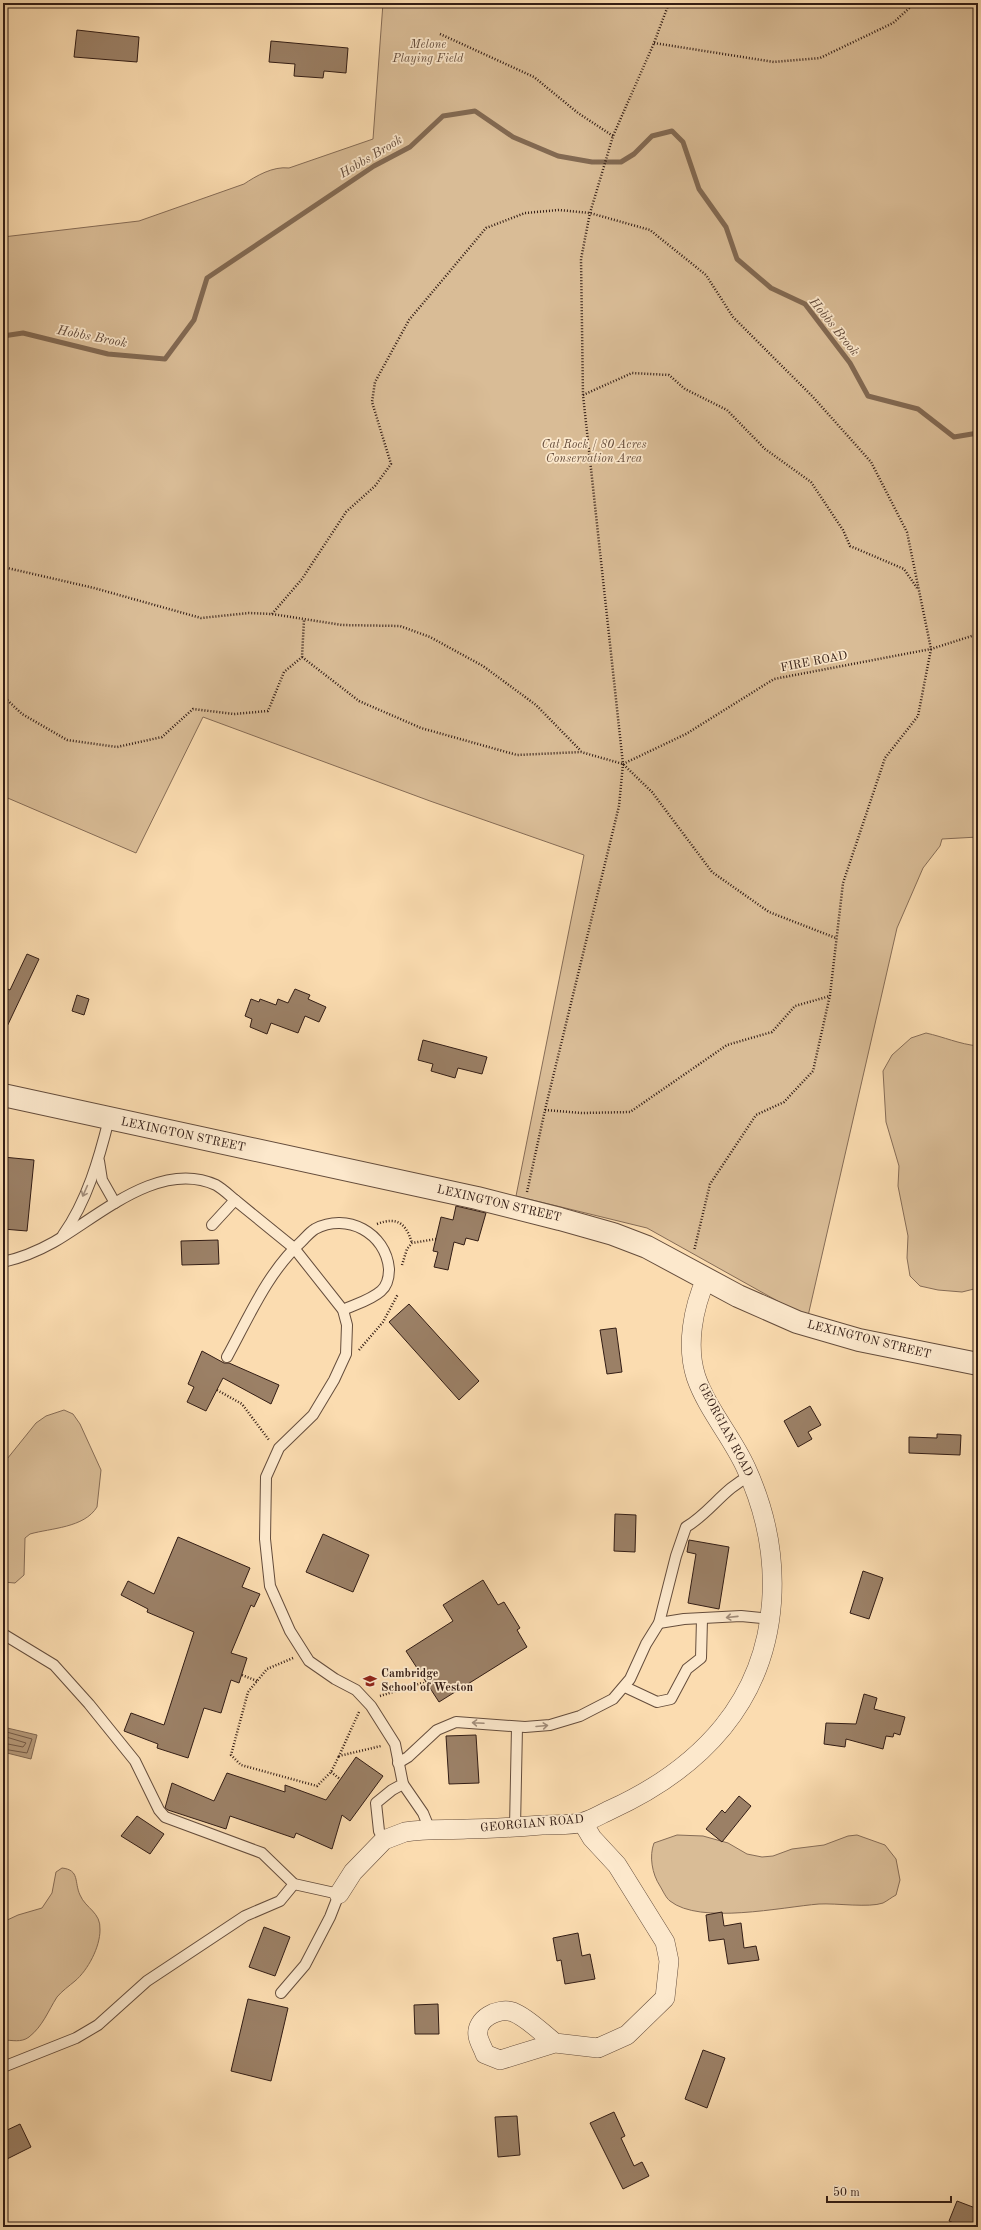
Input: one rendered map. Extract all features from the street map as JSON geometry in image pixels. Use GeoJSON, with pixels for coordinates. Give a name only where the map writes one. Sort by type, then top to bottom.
{"type":"FeatureCollection","features":[{"type":"Feature","properties":{"kind":"street","name":"LEXINGTON STREET"},"geometry":{"type":"LineString","coordinates":[[3,1095],[522,1209],[624,1238],[658,1252],[754,1304],[811,1327],[859,1340],[978,1364]]}},
{"type":"Feature","properties":{"kind":"street","name":"GEORGIAN ROAD"},"geometry":{"type":"LineString","coordinates":[[339,1894],[353,1872],[384,1840],[405,1832],[583,1823],[627,1802],[668,1779],[691,1761],[713,1739],[736,1709],[750,1685],[761,1657],[771,1619],[773,1599],[772,1554],[764,1517],[750,1476],[704,1394],[694,1370],[692,1328],[696,1306],[698,1275]]}},
{"type":"Feature","properties":{"kind":"street"},"geometry":{"type":"LineString","coordinates":[[555,2043],[598,2048],[628,2035],[665,1998],[669,1961],[665,1942],[617,1865],[592,1838],[583,1823]]}},
{"type":"Feature","properties":{"kind":"lane"},"geometry":{"type":"LineString","coordinates":[[60,1238],[76,1213],[100,1155],[108,1119]]}},
{"type":"Feature","properties":{"kind":"lane"},"geometry":{"type":"LineString","coordinates":[[100,1155],[100,1174],[115,1203]]}},
{"type":"Feature","properties":{"kind":"lane"},"geometry":{"type":"LineString","coordinates":[[3,1262],[29,1254],[60,1238],[115,1203],[150,1185],[184,1179],[210,1183],[236,1200],[294,1248],[344,1310],[347,1325],[346,1354],[334,1380],[314,1415],[279,1448],[266,1477],[265,1540],[270,1586],[290,1631],[309,1660],[335,1679],[356,1690],[364,1701],[371,1706],[395,1744],[402,1784],[423,1813],[430,1830]]}},
{"type":"Feature","properties":{"kind":"lane"},"geometry":{"type":"LineString","coordinates":[[212,1225],[236,1200]]}},
{"type":"Feature","properties":{"kind":"lane"},"geometry":{"type":"LineString","coordinates":[[227,1358],[271,1275],[294,1248],[314,1229],[327,1224],[342,1223],[356,1226],[370,1232],[380,1241],[388,1260],[388,1282],[381,1291],[344,1310]]}},
{"type":"Feature","properties":{"kind":"lane"},"geometry":{"type":"LineString","coordinates":[[398,1763],[408,1757],[437,1730],[456,1722],[517,1727],[550,1725],[566,1721],[613,1699],[625,1687],[646,1644],[659,1623],[676,1556],[686,1526],[698,1520],[732,1486],[750,1476]]}},
{"type":"Feature","properties":{"kind":"lane"},"geometry":{"type":"LineString","coordinates":[[659,1623],[684,1619],[741,1616],[771,1619]]}},
{"type":"Feature","properties":{"kind":"lane"},"geometry":{"type":"LineString","coordinates":[[625,1687],[654,1701],[661,1703],[668,1701],[673,1696],[687,1670],[699,1660],[702,1655],[702,1619]]}},
{"type":"Feature","properties":{"kind":"lane"},"geometry":{"type":"LineString","coordinates":[[3,1635],[54,1665],[89,1704],[135,1761],[159,1810],[165,1817],[262,1853],[294,1884],[339,1894],[330,1917],[305,1965],[281,1993]]}},
{"type":"Feature","properties":{"kind":"lane"},"geometry":{"type":"LineString","coordinates":[[515,1827],[517,1727]]}},
{"type":"Feature","properties":{"kind":"lane"},"geometry":{"type":"LineString","coordinates":[[384,1840],[379,1831],[376,1803],[402,1784]]}},
{"type":"Feature","properties":{"kind":"lane"},"geometry":{"type":"LineString","coordinates":[[3,2067],[76,2038],[98,2025],[147,1982],[245,1916],[280,1901],[294,1884]]}},
{"type":"Feature","properties":{"kind":"path"},"geometry":{"type":"LineString","coordinates":[[522,1209],[619,806],[624,764],[583,395],[581,259],[590,213],[613,136],[654,43],[669,3]]}},
{"type":"Feature","properties":{"kind":"path"},"geometry":{"type":"LineString","coordinates":[[654,43],[774,62],[820,58],[893,23],[915,3]]}},
{"type":"Feature","properties":{"kind":"path"},"geometry":{"type":"LineString","coordinates":[[440,34],[534,76],[578,113],[613,136]]}},
{"type":"Feature","properties":{"kind":"path"},"geometry":{"type":"LineString","coordinates":[[272,614],[306,573],[346,512],[374,486],[391,464],[372,402],[375,382],[409,320],[486,228],[525,213],[559,210],[590,213],[650,230],[706,275],[733,317],[813,397],[872,462],[907,532],[931,649],[918,716],[885,758],[843,883],[830,995],[813,1071],[784,1102],[756,1115],[710,1184],[698,1275]]}},
{"type":"Feature","properties":{"kind":"path"},"geometry":{"type":"LineString","coordinates":[[583,395],[632,374],[669,375],[685,389],[727,410],[765,449],[811,482],[843,530],[850,546],[904,569],[917,587],[931,649]]}},
{"type":"Feature","properties":{"kind":"path"},"geometry":{"type":"LineString","coordinates":[[3,567],[94,588],[201,618],[249,613],[272,614],[342,625],[400,626],[430,637],[483,666],[536,705],[581,752]]}},
{"type":"Feature","properties":{"kind":"path"},"geometry":{"type":"LineString","coordinates":[[3,696],[22,714],[67,740],[117,747],[162,737],[193,709],[234,714],[268,711],[284,672],[302,657],[304,620]]}},
{"type":"Feature","properties":{"kind":"path","name":"FIRE ROAD"},"geometry":{"type":"LineString","coordinates":[[624,764],[686,734],[774,679],[931,649],[978,634]]}},
{"type":"Feature","properties":{"kind":"path"},"geometry":{"type":"LineString","coordinates":[[302,657],[359,701],[421,728],[517,755],[581,752],[624,764],[652,792],[712,872],[769,912],[836,938]]}},
{"type":"Feature","properties":{"kind":"path"},"geometry":{"type":"LineString","coordinates":[[545,1110],[582,1113],[630,1112],[727,1045],[772,1032],[795,1006],[830,995]]}},
{"type":"Feature","properties":{"kind":"path"},"geometry":{"type":"LineString","coordinates":[[370,1232],[373,1227],[381,1222],[401,1223],[406,1227],[412,1243]]}},
{"type":"Feature","properties":{"kind":"path"},"geometry":{"type":"LineString","coordinates":[[217,1390],[242,1404],[266,1438],[279,1448]]}},
{"type":"Feature","properties":{"kind":"path"},"geometry":{"type":"LineString","coordinates":[[305,1654],[267,1669],[248,1692],[231,1755],[242,1765],[317,1786],[331,1772],[364,1701],[422,1683],[427,1684]]}},
{"type":"Feature","properties":{"kind":"path"},"geometry":{"type":"LineString","coordinates":[[242,1674],[257,1681]]}},
{"type":"Feature","properties":{"kind":"path"},"geometry":{"type":"LineString","coordinates":[[339,1756],[358,1750],[395,1744]]}},
{"type":"Feature","properties":{"kind":"path"},"geometry":{"type":"LineString","coordinates":[[331,1772],[340,1779]]}},
{"type":"Feature","properties":{"kind":"green space","name":"Cat Rock / 80 Acres Conservation Area"},"geometry":{"type":"Polygon","coordinates":[[[383,3],[978,3],[978,837],[942,839],[940,846],[923,868],[897,928],[808,1316],[799,1313],[647,1228],[516,1196],[584,855],[430,801],[203,717],[136,853],[3,796],[3,237],[139,221],[244,184],[271,170],[289,168],[373,139],[383,3]]]}},
{"type":"Feature","properties":{"kind":"green space"},"geometry":{"type":"Polygon","coordinates":[[[926,1033],[964,1044],[978,1046],[978,1288],[962,1292],[938,1290],[920,1286],[910,1276],[907,1258],[908,1236],[898,1186],[899,1166],[886,1122],[883,1071],[892,1055],[911,1038],[926,1033]]]}},
{"type":"Feature","properties":{"kind":"green space"},"geometry":{"type":"Polygon","coordinates":[[[64,1410],[73,1414],[80,1424],[101,1470],[97,1507],[91,1514],[76,1523],[30,1534],[25,1538],[24,1575],[15,1583],[3,1582],[3,1464],[36,1423],[46,1416],[64,1410]]]}},
{"type":"Feature","properties":{"kind":"green space"},"geometry":{"type":"Polygon","coordinates":[[[677,1835],[703,1836],[728,1843],[747,1854],[762,1857],[773,1856],[792,1849],[824,1845],[848,1836],[857,1835],[885,1845],[896,1859],[900,1880],[896,1895],[883,1903],[877,1904],[819,1904],[742,1913],[701,1912],[683,1908],[670,1901],[657,1881],[653,1871],[652,1848],[654,1843],[677,1835]]]}},
{"type":"Feature","properties":{"kind":"green space"},"geometry":{"type":"Polygon","coordinates":[[[62,1868],[72,1871],[76,1877],[80,1895],[98,1919],[100,1930],[96,1951],[89,1965],[80,1976],[57,1997],[42,2023],[34,2033],[23,2040],[3,2040],[3,1922],[18,1915],[42,1908],[52,1893],[56,1872],[62,1868]]]}},
{"type":"Feature","properties":{"kind":"water"},"geometry":{"type":"Polygon","coordinates":[[[3,1727],[37,1735],[31,1759],[3,1752],[3,1727]]]}},
{"type":"Feature","properties":{"kind":"building"},"geometry":{"type":"Polygon","coordinates":[[[77,30],[139,37],[137,62],[74,57],[77,30]]]}},
{"type":"Feature","properties":{"kind":"building"},"geometry":{"type":"Polygon","coordinates":[[[271,41],[348,48],[346,73],[324,71],[323,78],[294,76],[295,64],[269,62],[271,41]]]}},
{"type":"Feature","properties":{"kind":"building"},"geometry":{"type":"Polygon","coordinates":[[[27,954],[39,959],[3,1035],[3,987],[10,990],[27,954]]]}},
{"type":"Feature","properties":{"kind":"building"},"geometry":{"type":"Polygon","coordinates":[[[295,989],[310,995],[308,999],[326,1007],[319,1022],[305,1016],[298,1033],[271,1023],[267,1034],[250,1027],[252,1019],[245,1016],[251,999],[259,1002],[260,999],[276,1005],[278,999],[288,1003],[295,989]]]}},
{"type":"Feature","properties":{"kind":"building"},"geometry":{"type":"Polygon","coordinates":[[[77,995],[89,999],[84,1015],[72,1011],[77,995]]]}},
{"type":"Feature","properties":{"kind":"building"},"geometry":{"type":"Polygon","coordinates":[[[423,1040],[487,1057],[482,1074],[458,1068],[455,1078],[431,1071],[433,1064],[418,1060],[423,1040]]]}},
{"type":"Feature","properties":{"kind":"building"},"geometry":{"type":"Polygon","coordinates":[[[3,1157],[34,1160],[27,1231],[3,1229],[3,1157]]]}},
{"type":"Feature","properties":{"kind":"building"},"geometry":{"type":"Polygon","coordinates":[[[456,1206],[486,1213],[478,1241],[466,1238],[464,1245],[454,1242],[448,1270],[434,1267],[438,1252],[433,1251],[441,1217],[453,1220],[456,1206]]]}},
{"type":"Feature","properties":{"kind":"building"},"geometry":{"type":"Polygon","coordinates":[[[218,1240],[219,1264],[182,1265],[181,1241],[218,1240]]]}},
{"type":"Feature","properties":{"kind":"building"},"geometry":{"type":"Polygon","coordinates":[[[409,1304],[479,1381],[459,1400],[389,1322],[409,1304]]]}},
{"type":"Feature","properties":{"kind":"building"},"geometry":{"type":"Polygon","coordinates":[[[616,1328],[622,1372],[607,1374],[600,1330],[616,1328]]]}},
{"type":"Feature","properties":{"kind":"building"},"geometry":{"type":"Polygon","coordinates":[[[202,1351],[224,1363],[229,1363],[279,1385],[271,1404],[223,1378],[206,1411],[187,1402],[194,1387],[188,1384],[202,1351]]]}},
{"type":"Feature","properties":{"kind":"building"},"geometry":{"type":"Polygon","coordinates":[[[810,1406],[821,1425],[808,1432],[812,1439],[798,1447],[784,1421],[810,1406]]]}},
{"type":"Feature","properties":{"kind":"building"},"geometry":{"type":"Polygon","coordinates":[[[937,1434],[961,1435],[960,1455],[909,1453],[909,1437],[937,1438],[937,1434]]]}},
{"type":"Feature","properties":{"kind":"building"},"geometry":{"type":"Polygon","coordinates":[[[615,1514],[636,1515],[635,1552],[614,1551],[615,1514]]]}},
{"type":"Feature","properties":{"kind":"building"},"geometry":{"type":"Polygon","coordinates":[[[323,1534],[369,1555],[353,1592],[306,1572],[323,1534]]]}},
{"type":"Feature","properties":{"kind":"building"},"geometry":{"type":"Polygon","coordinates":[[[178,1537],[250,1568],[242,1587],[260,1594],[254,1607],[251,1605],[231,1653],[247,1658],[239,1683],[231,1680],[221,1713],[204,1708],[188,1758],[157,1748],[158,1744],[124,1731],[131,1713],[164,1725],[194,1632],[147,1612],[148,1609],[121,1595],[128,1581],[154,1594],[178,1537]]]}},
{"type":"Feature","properties":{"kind":"building"},"geometry":{"type":"Polygon","coordinates":[[[689,1540],[729,1547],[719,1609],[688,1603],[696,1554],[687,1552],[689,1540]]]}},
{"type":"Feature","properties":{"kind":"building"},"geometry":{"type":"Polygon","coordinates":[[[863,1571],[883,1578],[869,1619],[850,1613],[863,1571]]]}},
{"type":"Feature","properties":{"kind":"building"},"geometry":{"type":"Polygon","coordinates":[[[483,1580],[498,1605],[504,1602],[520,1628],[517,1630],[527,1647],[439,1702],[406,1651],[453,1621],[443,1605],[483,1580]]]}},
{"type":"Feature","properties":{"kind":"building"},"geometry":{"type":"Polygon","coordinates":[[[864,1694],[877,1698],[874,1709],[905,1717],[900,1735],[894,1733],[893,1737],[886,1736],[883,1749],[846,1739],[845,1747],[824,1744],[826,1723],[856,1724],[864,1694]]]}},
{"type":"Feature","properties":{"kind":"building"},"geometry":{"type":"Polygon","coordinates":[[[476,1735],[479,1783],[449,1784],[446,1736],[476,1735]]]}},
{"type":"Feature","properties":{"kind":"building"},"geometry":{"type":"Polygon","coordinates":[[[356,1757],[383,1776],[350,1821],[342,1815],[332,1849],[296,1833],[294,1838],[230,1816],[226,1829],[165,1808],[172,1783],[214,1801],[227,1773],[285,1792],[285,1785],[326,1800],[356,1757]]]}},
{"type":"Feature","properties":{"kind":"building"},"geometry":{"type":"Polygon","coordinates":[[[739,1796],[751,1806],[722,1842],[706,1829],[722,1810],[725,1813],[739,1796]]]}},
{"type":"Feature","properties":{"kind":"building"},"geometry":{"type":"Polygon","coordinates":[[[137,1816],[164,1834],[150,1854],[121,1836],[137,1816]]]}},
{"type":"Feature","properties":{"kind":"building"},"geometry":{"type":"Polygon","coordinates":[[[722,1912],[724,1926],[741,1923],[744,1948],[756,1946],[759,1960],[728,1964],[724,1939],[709,1941],[706,1915],[722,1912]]]}},
{"type":"Feature","properties":{"kind":"building"},"geometry":{"type":"Polygon","coordinates":[[[264,1927],[290,1937],[275,1976],[249,1967],[264,1927]]]}},
{"type":"Feature","properties":{"kind":"building"},"geometry":{"type":"Polygon","coordinates":[[[578,1933],[582,1956],[590,1954],[595,1979],[565,1984],[561,1960],[557,1961],[553,1938],[578,1933]]]}},
{"type":"Feature","properties":{"kind":"building"},"geometry":{"type":"Polygon","coordinates":[[[248,1999],[288,2008],[271,2081],[231,2071],[248,1999]]]}},
{"type":"Feature","properties":{"kind":"building"},"geometry":{"type":"Polygon","coordinates":[[[438,2004],[439,2034],[415,2034],[414,2005],[438,2004]]]}},
{"type":"Feature","properties":{"kind":"building"},"geometry":{"type":"Polygon","coordinates":[[[703,2050],[725,2058],[707,2108],[685,2099],[703,2050]]]}},
{"type":"Feature","properties":{"kind":"building"},"geometry":{"type":"Polygon","coordinates":[[[614,2112],[625,2136],[621,2138],[634,2166],[642,2162],[649,2176],[623,2189],[590,2123],[614,2112]]]}},
{"type":"Feature","properties":{"kind":"building"},"geometry":{"type":"Polygon","coordinates":[[[517,2116],[520,2155],[498,2157],[495,2117],[517,2116]]]}},
{"type":"Feature","properties":{"kind":"building"},"geometry":{"type":"Polygon","coordinates":[[[20,2124],[31,2147],[3,2161],[3,2132],[20,2124]]]}},
{"type":"Feature","properties":{"kind":"building"},"geometry":{"type":"Polygon","coordinates":[[[957,2201],[978,2209],[978,2227],[963,2227],[949,2221],[957,2201]]]}},
{"type":"Feature","properties":{"kind":"waterway","name":"Hobbs Brook"},"geometry":{"type":"LineString","coordinates":[[3,336],[23,333],[108,354],[165,359],[194,320],[207,278],[374,166],[410,147],[443,116],[475,111],[513,137],[558,156],[592,162],[621,162],[634,154],[652,136],[672,131],[683,142],[699,189],[726,227],[737,259],[771,288],[805,304],[850,363],[868,396],[918,409],[954,437],[978,433]]}},
{"type":"Feature","properties":{"kind":"place","name":"Cambridge School of Weston"},"geometry":{"type":"Point","coordinates":[370,1681]}},
{"type":"Feature","properties":{"kind":"park label","name":"Melone Playing Field"},"geometry":{"type":"Point","coordinates":[428,52]}}]}
